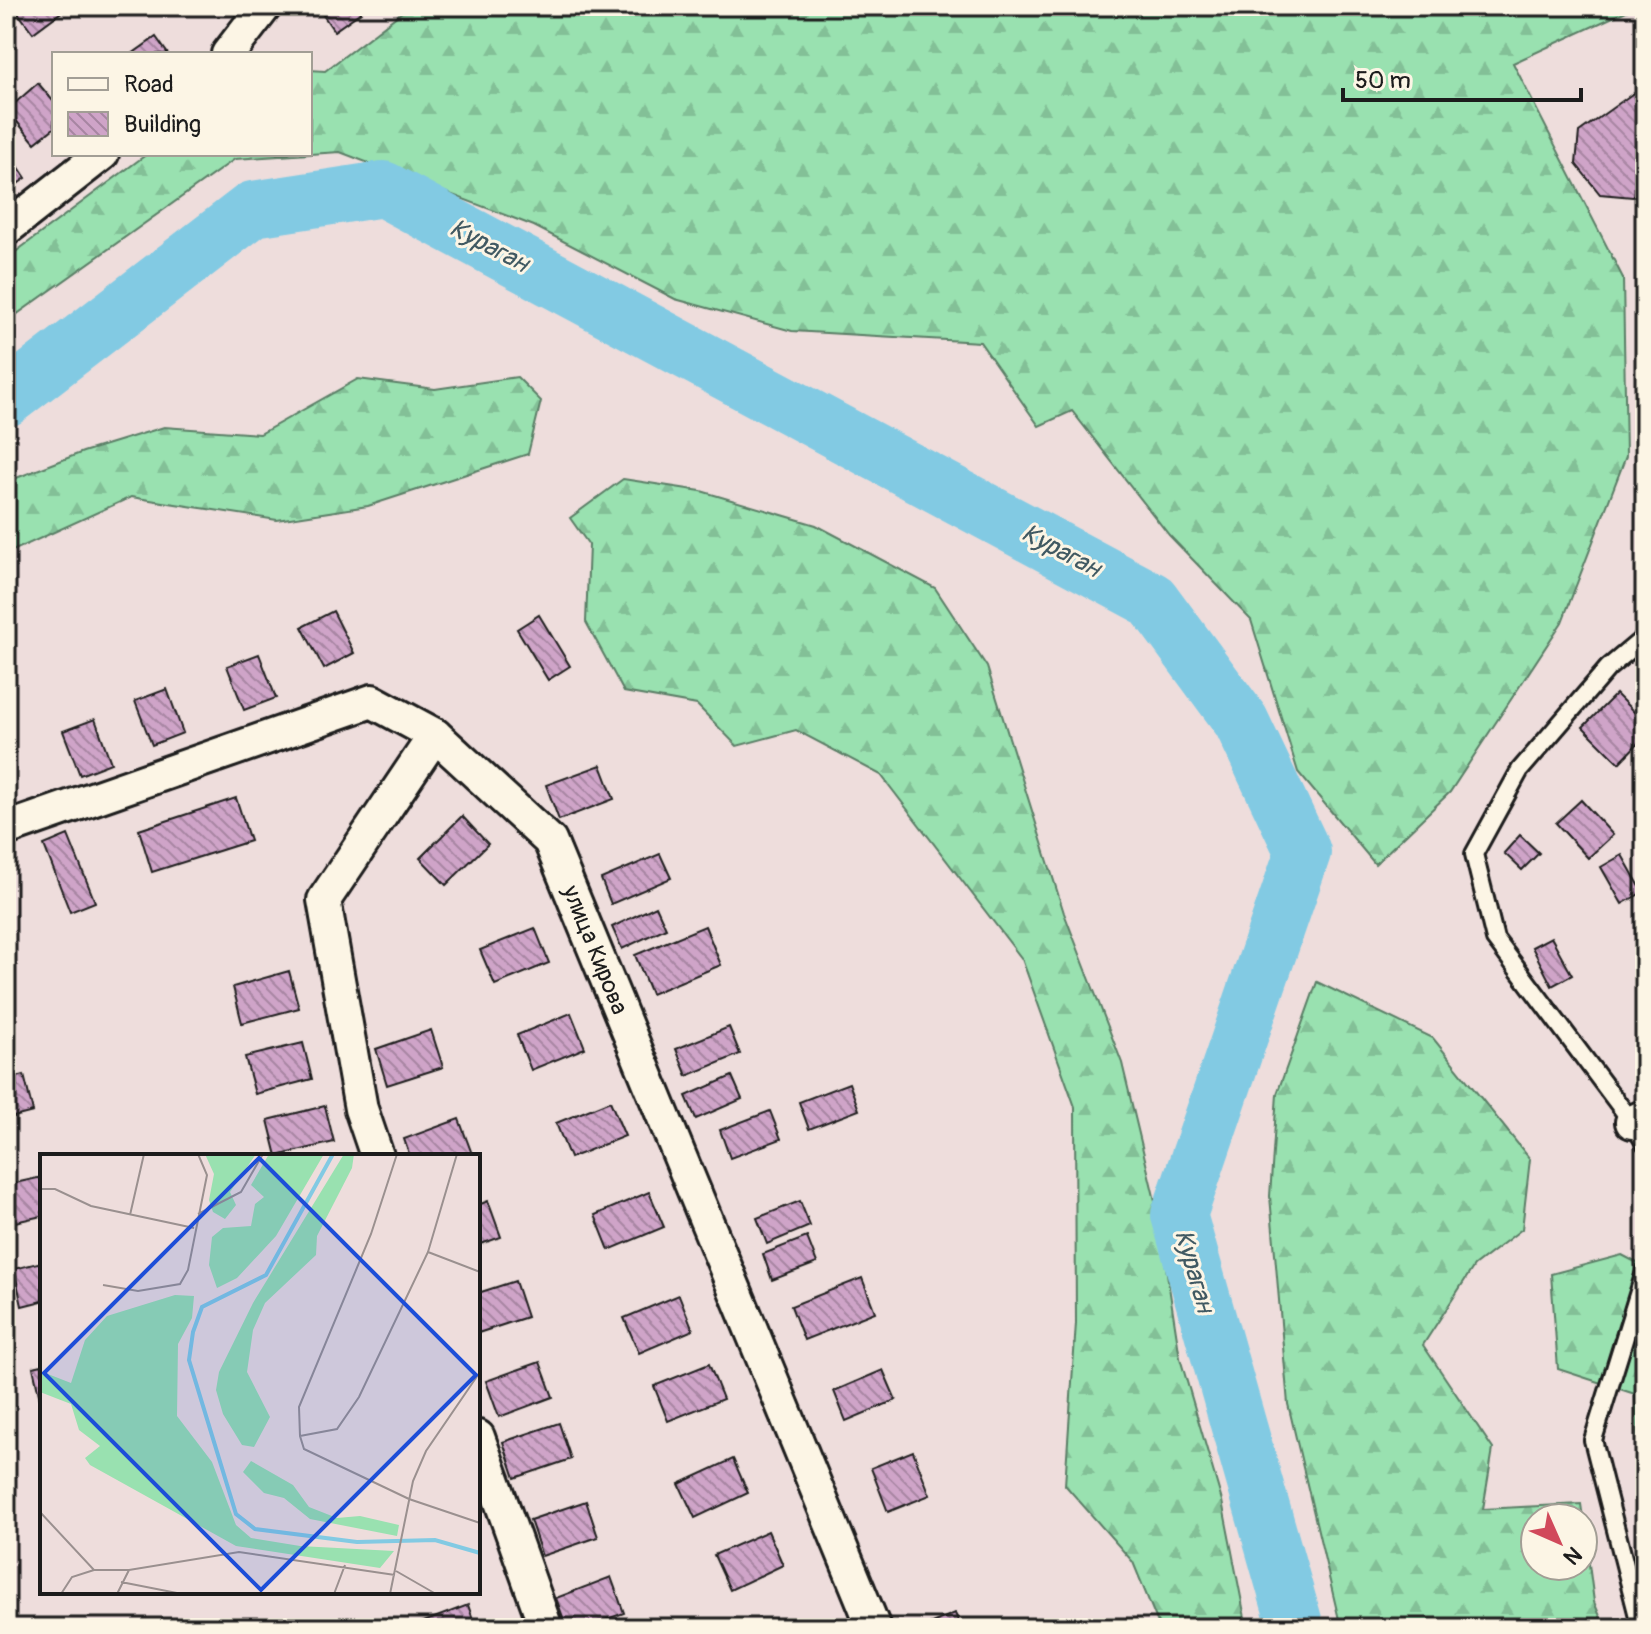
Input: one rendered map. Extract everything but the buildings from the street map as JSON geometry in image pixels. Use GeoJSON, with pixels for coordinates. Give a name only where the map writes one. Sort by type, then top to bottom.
{"type":"FeatureCollection","features":[{"type":"Feature","properties":{"kind":"street"},"geometry":{"type":"LineString","coordinates":[[230,52],[265,6]]}},
{"type":"Feature","properties":{"kind":"street"},"geometry":{"type":"LineString","coordinates":[[6,229],[99,156]]}},
{"type":"Feature","properties":{"kind":"street","name":"улица Кирова"},"geometry":{"type":"LineString","coordinates":[[6,829],[372,701],[435,735],[550,841],[874,1628]]}},
{"type":"Feature","properties":{"kind":"street"},"geometry":{"type":"LineString","coordinates":[[376,1154],[361,1109],[324,900],[435,735]]}},
{"type":"Feature","properties":{"kind":"street"},"geometry":{"type":"LineString","coordinates":[[480,1443],[546,1628]]}},
{"type":"Feature","properties":{"kind":"lane"},"geometry":{"type":"LineString","coordinates":[[1641,1127],[1495,939],[1474,854],[1520,770],[1608,668],[1645,637]]}},
{"type":"Feature","properties":{"kind":"lane"},"geometry":{"type":"LineString","coordinates":[[1641,1628],[1593,1440],[1645,1272]]}},
{"type":"Feature","properties":{"kind":"green space"},"geometry":{"type":"Polygon","coordinates":[[[426,6],[1637,6],[1513,63],[1623,278],[1626,456],[1562,622],[1450,792],[1375,864],[1298,772],[1251,620],[1169,535],[1072,411],[1039,426],[980,342],[792,331],[675,299],[534,226],[340,152],[312,154],[312,70],[325,71],[402,12],[426,6]]]}},
{"type":"Feature","properties":{"kind":"green space"},"geometry":{"type":"Polygon","coordinates":[[[144,156],[280,156],[235,159],[6,322],[6,259],[144,156]]]}},
{"type":"Feature","properties":{"kind":"green space"},"geometry":{"type":"Polygon","coordinates":[[[517,377],[541,401],[528,454],[368,506],[277,520],[131,497],[6,554],[6,482],[83,452],[164,427],[260,434],[358,379],[435,389],[517,377]]]}},
{"type":"Feature","properties":{"kind":"green space"},"geometry":{"type":"Polygon","coordinates":[[[623,479],[701,491],[816,525],[935,588],[987,667],[1064,913],[1122,1063],[1157,1209],[1180,1358],[1222,1501],[1247,1628],[1160,1628],[1133,1562],[1065,1485],[1076,1323],[1075,1107],[1022,959],[881,775],[796,730],[737,746],[697,705],[624,692],[586,622],[589,545],[570,518],[623,479]]]}},
{"type":"Feature","properties":{"kind":"green space"},"geometry":{"type":"Polygon","coordinates":[[[1317,982],[1433,1038],[1530,1159],[1522,1229],[1474,1266],[1423,1345],[1493,1449],[1483,1509],[1519,1507],[1519,1582],[1591,1582],[1594,1602],[1605,1628],[1341,1628],[1288,1404],[1270,1196],[1277,1094],[1317,982]]]}},
{"type":"Feature","properties":{"kind":"green space"},"geometry":{"type":"Polygon","coordinates":[[[1622,1255],[1645,1267],[1645,1511],[1640,1490],[1635,1394],[1558,1369],[1551,1274],[1622,1255]]]}},
{"type":"Feature","properties":{"kind":"waterway","name":"Кураган"},"geometry":{"type":"LineString","coordinates":[[6,399],[253,209],[383,189],[1152,600],[1241,721],[1303,852],[1179,1215],[1296,1628]]}}]}
